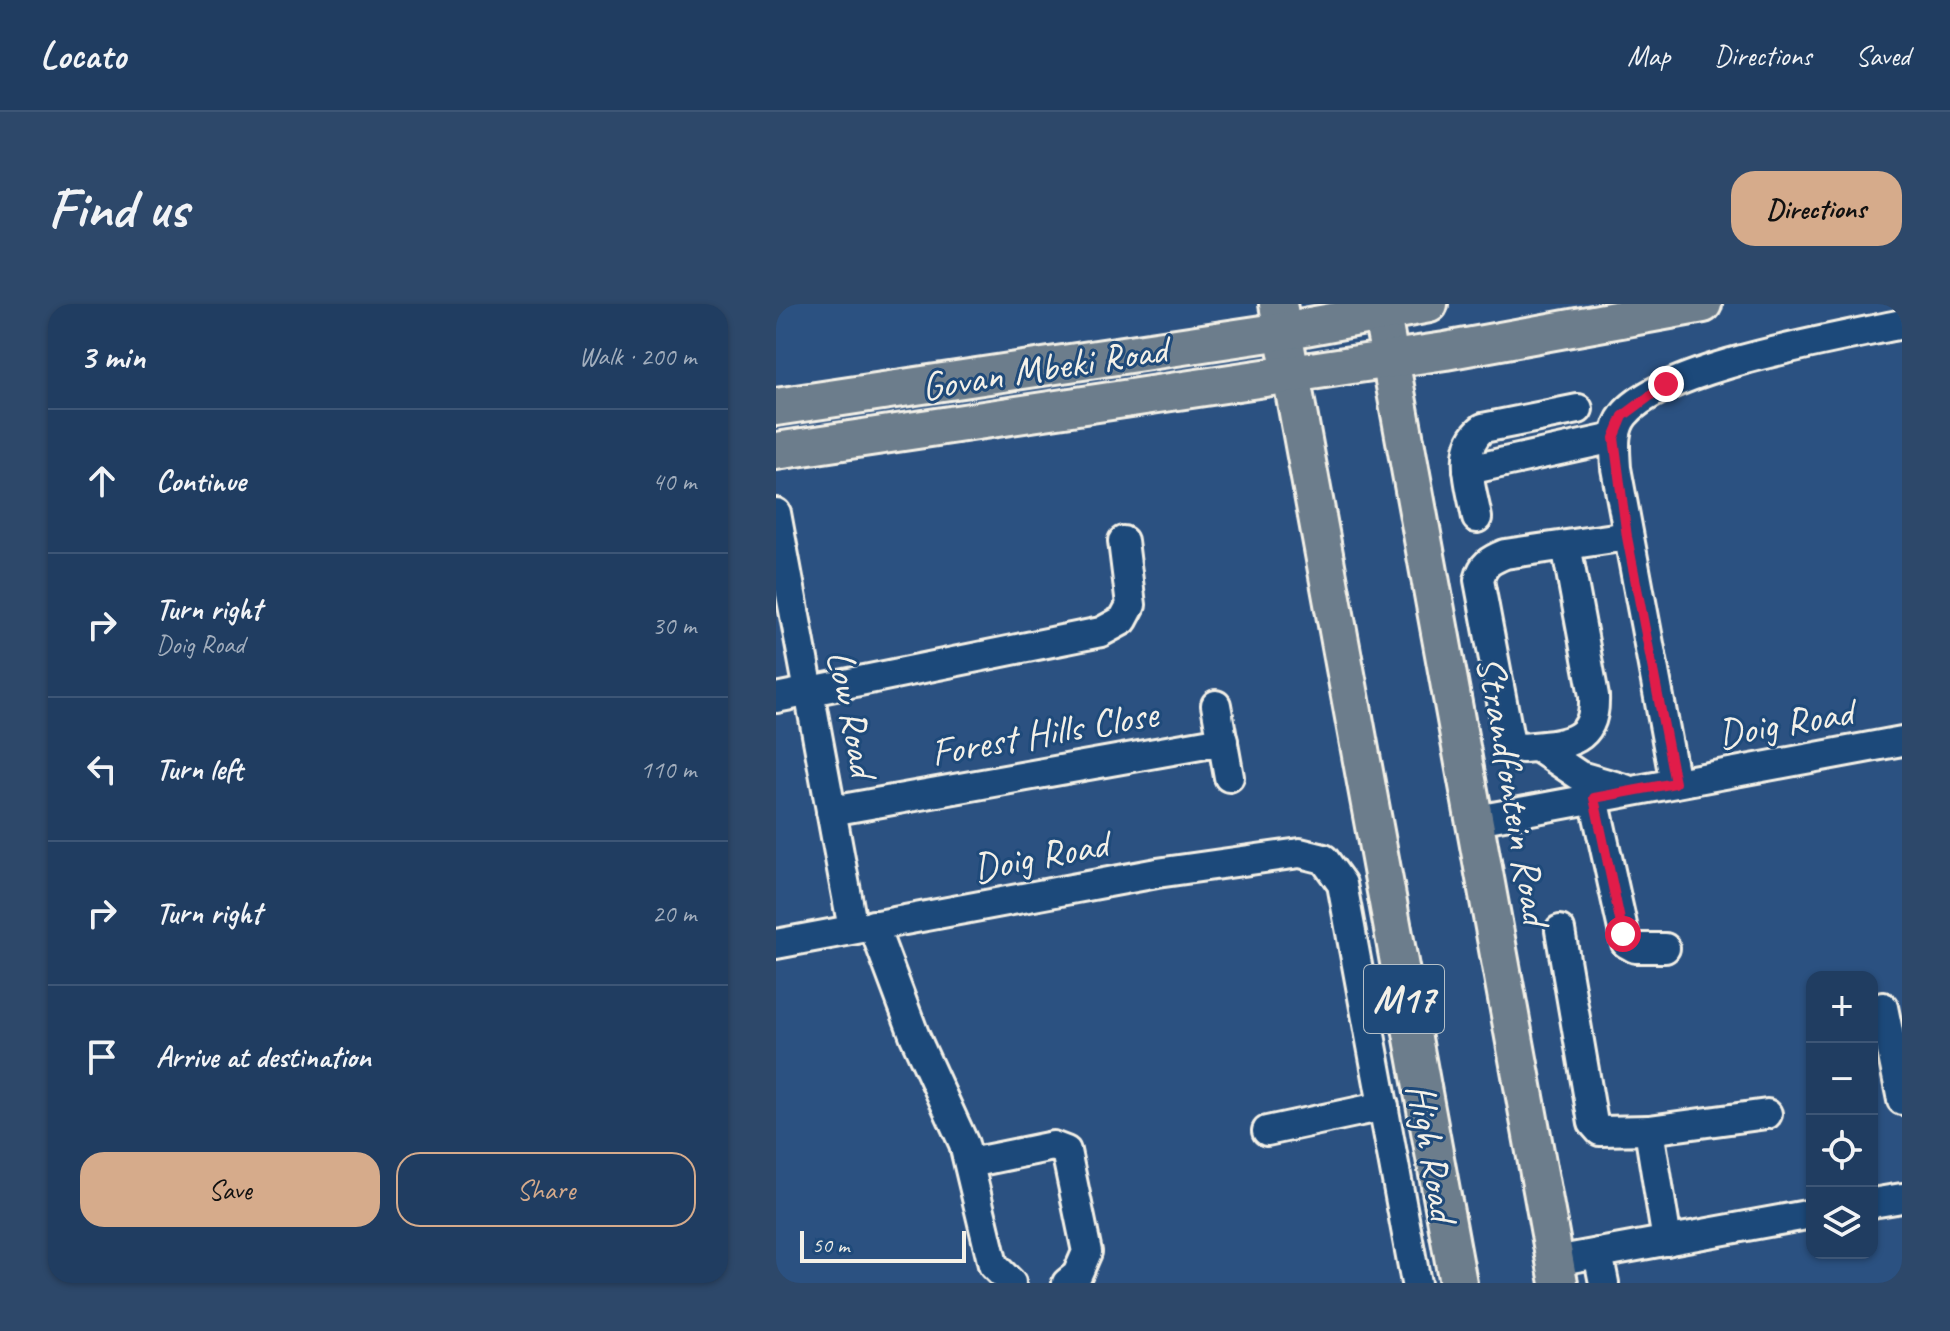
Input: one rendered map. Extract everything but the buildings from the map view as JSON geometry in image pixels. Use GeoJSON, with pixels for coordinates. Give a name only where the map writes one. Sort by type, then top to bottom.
{"type":"FeatureCollection","features":[{"type":"Feature","properties":{"kind":"main road","name":"Govan Mbeki Road"},"geometry":{"type":"LineString","coordinates":[[776,407],[1281,317],[1429,304]]}},
{"type":"Feature","properties":{"kind":"main road","name":"Govan Mbeki Road"},"geometry":{"type":"LineString","coordinates":[[776,451],[1292,375],[1703,304]]}},
{"type":"Feature","properties":{"kind":"main road","name":"Strandfontein Road"},"geometry":{"type":"LineString","coordinates":[[1381,309],[1557,1272]]}},
{"type":"Feature","properties":{"kind":"main road","name":"M17"},"geometry":{"type":"LineString","coordinates":[[1281,317],[1458,1283]]}},
{"type":"Feature","properties":{"kind":"street"},"geometry":{"type":"LineString","coordinates":[[1675,783],[1627,537],[1614,438],[1623,416],[1666,384],[1766,355],[1902,324]]}},
{"type":"Feature","properties":{"kind":"street"},"geometry":{"type":"LineString","coordinates":[[1477,518],[1468,470],[1471,442],[1483,428],[1578,409]]}},
{"type":"Feature","properties":{"kind":"street"},"geometry":{"type":"LineString","coordinates":[[1468,470],[1614,438]]}},
{"type":"Feature","properties":{"kind":"street","name":"Low Road"},"geometry":{"type":"LineString","coordinates":[[776,513],[831,811],[863,927],[970,1163],[993,1265],[1011,1283]]}},
{"type":"Feature","properties":{"kind":"street"},"geometry":{"type":"LineString","coordinates":[[1566,545],[1595,719],[1590,729],[1580,737],[1537,747],[1513,746],[1509,739],[1479,580],[1490,560],[1505,554],[1566,545],[1627,537]]}},
{"type":"Feature","properties":{"kind":"street"},"geometry":{"type":"LineString","coordinates":[[776,698],[1101,632],[1123,620],[1131,605],[1123,541]]}},
{"type":"Feature","properties":{"kind":"street","name":"Forest Hills Close"},"geometry":{"type":"LineString","coordinates":[[1216,705],[1229,777]]}},
{"type":"Feature","properties":{"kind":"street","name":"Forest Hills Close"},"geometry":{"type":"LineString","coordinates":[[831,811],[1223,741]]}},
{"type":"Feature","properties":{"kind":"street","name":"Doig Road"},"geometry":{"type":"LineString","coordinates":[[1493,817],[1902,741]]}},
{"type":"Feature","properties":{"kind":"street"},"geometry":{"type":"LineString","coordinates":[[1537,747],[1580,776],[1633,790]]}},
{"type":"Feature","properties":{"kind":"street"},"geometry":{"type":"LineString","coordinates":[[1594,798],[1626,943],[1635,948],[1665,948]]}},
{"type":"Feature","properties":{"kind":"street","name":"Doig Road"},"geometry":{"type":"LineString","coordinates":[[776,944],[1157,873],[1300,853],[1319,856]]}},
{"type":"Feature","properties":{"kind":"street","name":"High Road"},"geometry":{"type":"LineString","coordinates":[[1319,856],[1332,866],[1342,884],[1416,1283]]}},
{"type":"Feature","properties":{"kind":"street"},"geometry":{"type":"LineString","coordinates":[[1560,930],[1593,1123],[1600,1131],[1649,1130],[1767,1114]]}},
{"type":"Feature","properties":{"kind":"street"},"geometry":{"type":"LineString","coordinates":[[1883,1007],[1902,1100]]}},
{"type":"Feature","properties":{"kind":"street"},"geometry":{"type":"LineString","coordinates":[[1267,1131],[1384,1106]]}},
{"type":"Feature","properties":{"kind":"street"},"geometry":{"type":"LineString","coordinates":[[1649,1130],[1667,1241]]}},
{"type":"Feature","properties":{"kind":"street"},"geometry":{"type":"LineString","coordinates":[[970,1163],[1053,1146],[1066,1151],[1087,1252],[1077,1275],[1067,1283]]}},
{"type":"Feature","properties":{"kind":"street"},"geometry":{"type":"LineString","coordinates":[[1878,1202],[1902,1198]]}},
{"type":"Feature","properties":{"kind":"street"},"geometry":{"type":"LineString","coordinates":[[1557,1272],[1598,1253],[1806,1215]]}},
{"type":"Feature","properties":{"kind":"street"},"geometry":{"type":"LineString","coordinates":[[1598,1253],[1604,1283]]}},
{"type":"Feature","properties":{"kind":"route"},"geometry":{"type":"LineString","coordinates":[[1623,934],[1594,798],[1675,783],[1627,537],[1614,438],[1623,416],[1666,384]]}}]}
